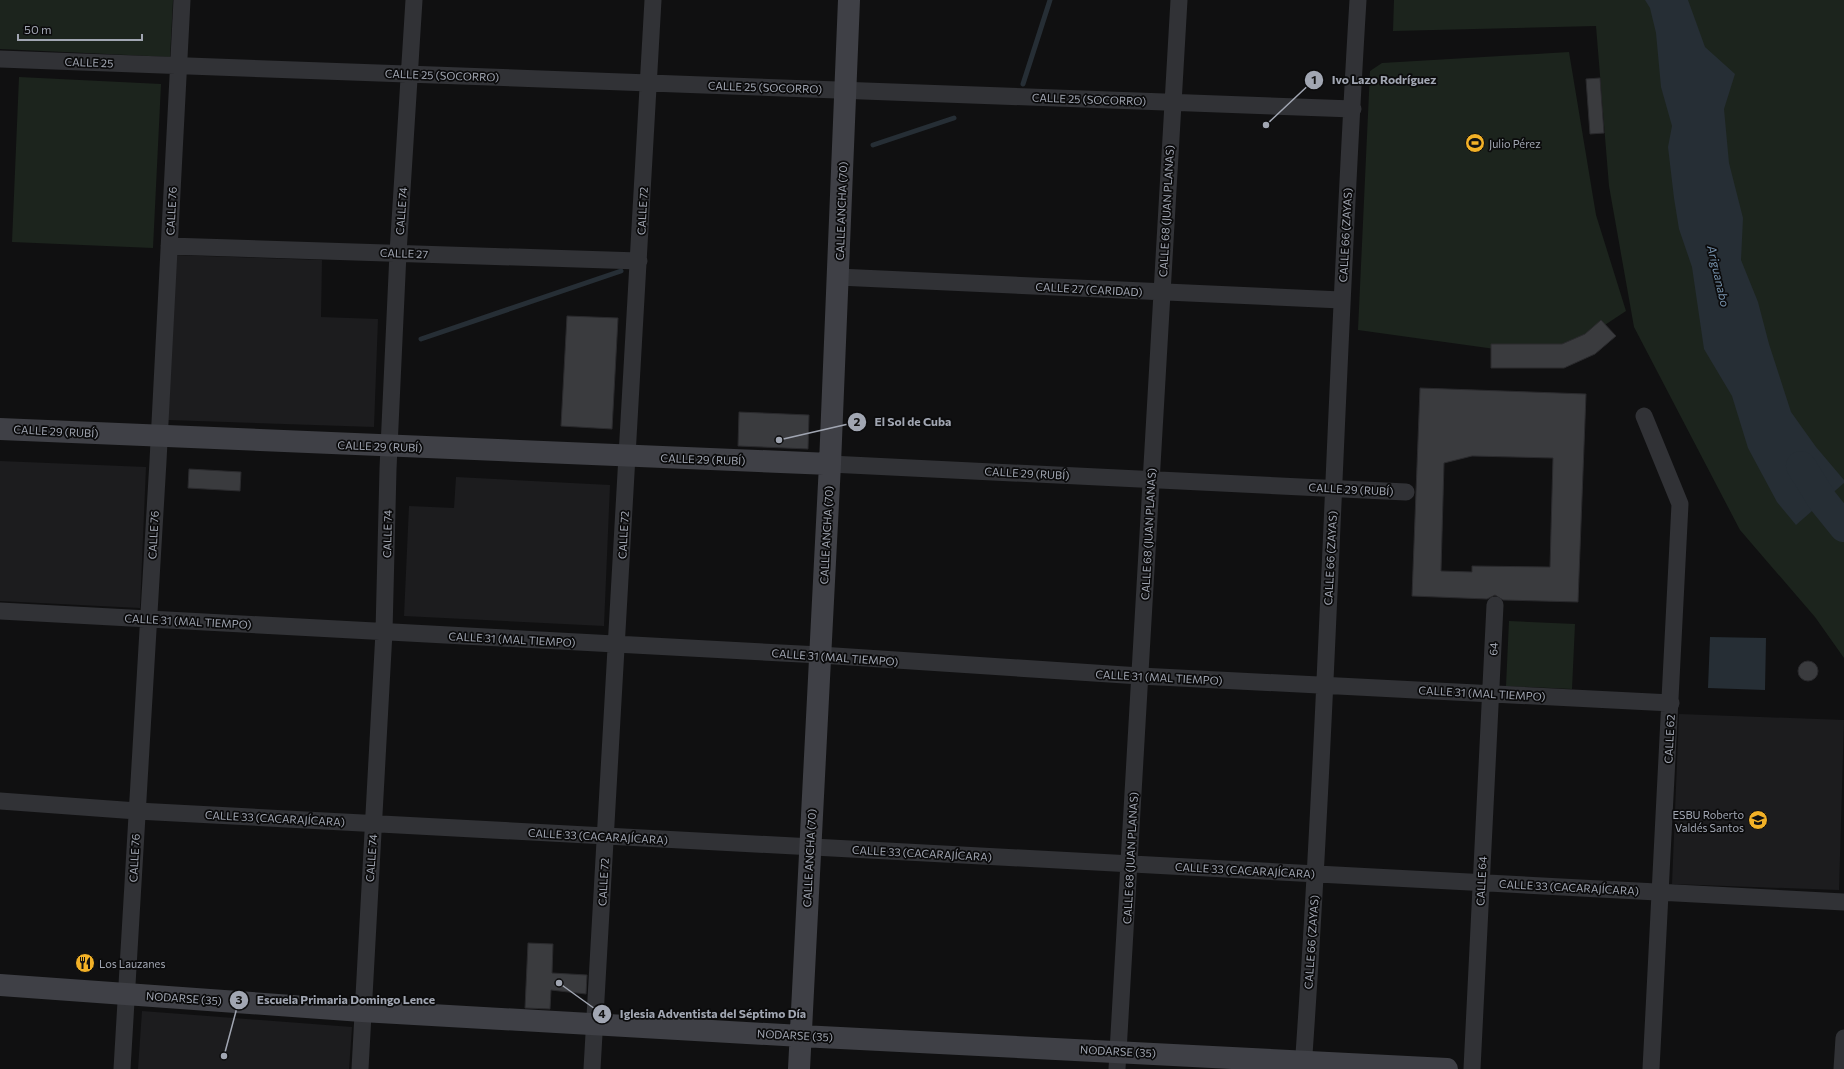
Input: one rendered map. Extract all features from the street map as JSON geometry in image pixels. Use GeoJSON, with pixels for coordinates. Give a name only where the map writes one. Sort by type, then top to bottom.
{"type":"FeatureCollection","features":[{"type":"Feature","properties":{"kind":"main road","name":"CALLE ANCHA (70)"},"geometry":{"type":"LineString","coordinates":[[799,1069],[830,464],[850,0]]}},
{"type":"Feature","properties":{"kind":"main road","name":"CALLE 29 (RUBÍ)"},"geometry":{"type":"LineString","coordinates":[[0,429],[830,464]]}},
{"type":"Feature","properties":{"kind":"main road","name":"NODARSE (35)"},"geometry":{"type":"LineString","coordinates":[[0,985],[362,1011],[801,1036],[1118,1060],[1446,1069]]}},
{"type":"Feature","properties":{"kind":"street","name":"CALLE 76"},"geometry":{"type":"LineString","coordinates":[[122,1069],[159,436],[182,0]]}},
{"type":"Feature","properties":{"kind":"street","name":"CALLE 74"},"geometry":{"type":"LineString","coordinates":[[360,1069],[384,632],[389,446],[398,253],[414,0]]}},
{"type":"Feature","properties":{"kind":"street","name":"CALLE 72"},"geometry":{"type":"LineString","coordinates":[[592,1069],[653,0]]}},
{"type":"Feature","properties":{"kind":"street","name":"CALLE 68 (JUAN PLANAS)"},"geometry":{"type":"LineString","coordinates":[[1118,1060],[1178,0]]}},
{"type":"Feature","properties":{"kind":"street","name":"CALLE 66 (ZAYAS)"},"geometry":{"type":"LineString","coordinates":[[1303,1065],[1316,874],[1341,300],[1358,0]]}},
{"type":"Feature","properties":{"kind":"street","name":"CALLE 25"},"geometry":{"type":"LineString","coordinates":[[0,59],[178,66]]}},
{"type":"Feature","properties":{"kind":"street","name":"CALLE 25 (SOCORRO)"},"geometry":{"type":"LineString","coordinates":[[178,66],[1353,109]]}},
{"type":"Feature","properties":{"kind":"street","name":"CALLE 27"},"geometry":{"type":"LineString","coordinates":[[169,246],[639,261]]}},
{"type":"Feature","properties":{"kind":"street","name":"CALLE 27 (CARIDAD)"},"geometry":{"type":"LineString","coordinates":[[838,277],[1341,300]]}},
{"type":"Feature","properties":{"kind":"street","name":"CALLE 62"},"geometry":{"type":"LineString","coordinates":[[1644,416],[1680,504],[1671,703],[1651,1069]]}},
{"type":"Feature","properties":{"kind":"street","name":"CALLE 29 (RUBÍ)"},"geometry":{"type":"LineString","coordinates":[[830,464],[1406,492]]}},
{"type":"Feature","properties":{"kind":"street","name":"64"},"geometry":{"type":"LineString","coordinates":[[1491,693],[1495,605]]}},
{"type":"Feature","properties":{"kind":"street","name":"CALLE 31 (MAL TIEMPO)"},"geometry":{"type":"LineString","coordinates":[[0,611],[820,655],[1140,676],[1671,703]]}},
{"type":"Feature","properties":{"kind":"street","name":"CALLE 64"},"geometry":{"type":"LineString","coordinates":[[1472,1069],[1491,693]]}},
{"type":"Feature","properties":{"kind":"street","name":"CALLE 33 (CACARAJÍCARA)"},"geometry":{"type":"LineString","coordinates":[[0,801],[137,811],[373,824],[1844,902]]}},
{"type":"Feature","properties":{"kind":"street"},"geometry":{"type":"LineString","coordinates":[[1842,1069],[1844,1038]]}},
{"type":"Feature","properties":{"kind":"shaded area"},"geometry":{"type":"Polygon","coordinates":[[[0,0],[173,0],[170,57],[0,49],[0,0]]]}},
{"type":"Feature","properties":{"kind":"shaded area"},"geometry":{"type":"Polygon","coordinates":[[[1394,0],[1844,0],[1844,658],[1815,617],[1740,530],[1634,327],[1609,186],[1596,26],[1393,31],[1394,0]]]}},
{"type":"Feature","properties":{"kind":"shaded area","name":"Julio Pérez"},"geometry":{"type":"Polygon","coordinates":[[[1569,52],[1596,215],[1626,311],[1570,348],[1495,349],[1358,330],[1370,71],[1382,63],[1569,52]]]}},
{"type":"Feature","properties":{"kind":"shaded area"},"geometry":{"type":"Polygon","coordinates":[[[19,77],[161,84],[153,248],[12,242],[19,77]]]}},
{"type":"Feature","properties":{"kind":"shaded area"},"geometry":{"type":"Polygon","coordinates":[[[173,255],[322,260],[321,317],[378,319],[374,427],[168,420],[173,255]]]}},
{"type":"Feature","properties":{"kind":"shaded area"},"geometry":{"type":"Polygon","coordinates":[[[0,461],[146,467],[140,608],[0,601],[0,461]]]}},
{"type":"Feature","properties":{"kind":"shaded area"},"geometry":{"type":"Polygon","coordinates":[[[456,477],[610,485],[604,626],[404,616],[409,506],[454,508],[456,477]]]}},
{"type":"Feature","properties":{"kind":"shaded area"},"geometry":{"type":"Polygon","coordinates":[[[1509,621],[1575,624],[1572,689],[1506,686],[1509,621]]]}},
{"type":"Feature","properties":{"kind":"shaded area","name":"ESBU Roberto Valdés Santos"},"geometry":{"type":"Polygon","coordinates":[[[1679,714],[1844,720],[1839,890],[1672,884],[1679,714]]]}},
{"type":"Feature","properties":{"kind":"shaded area"},"geometry":{"type":"Polygon","coordinates":[[[142,1011],[352,1027],[349,1069],[138,1069],[142,1011]]]}},
{"type":"Feature","properties":{"kind":"water"},"geometry":{"type":"Polygon","coordinates":[[[1645,0],[1688,0],[1705,47],[1735,74],[1724,109],[1729,163],[1743,218],[1741,260],[1758,302],[1769,344],[1791,412],[1816,447],[1844,480],[1844,483],[1796,525],[1777,502],[1748,448],[1732,396],[1704,349],[1692,267],[1679,229],[1674,198],[1668,147],[1672,126],[1661,87],[1656,33],[1650,8],[1645,0]]]}},
{"type":"Feature","properties":{"kind":"water"},"geometry":{"type":"Polygon","coordinates":[[[1710,637],[1766,638],[1765,690],[1708,688],[1710,637]]]}},
{"type":"Feature","properties":{"kind":"building"},"geometry":{"type":"Polygon","coordinates":[[[1600,78],[1604,133],[1590,134],[1586,79],[1600,78]]]}},
{"type":"Feature","properties":{"kind":"building"},"geometry":{"type":"Polygon","coordinates":[[[567,316],[618,318],[612,429],[561,426],[567,316]]]}},
{"type":"Feature","properties":{"kind":"building"},"geometry":{"type":"Polygon","coordinates":[[[1601,320],[1616,336],[1595,354],[1564,368],[1491,368],[1491,344],[1562,344],[1585,334],[1601,320]]]}},
{"type":"Feature","properties":{"kind":"building"},"geometry":{"type":"Polygon","coordinates":[[[1420,388],[1586,394],[1578,602],[1503,600],[1495,595],[1487,599],[1412,596],[1420,388]],[[1472,456],[1444,463],[1441,571],[1472,572],[1472,566],[1550,567],[1553,458],[1472,456]]]}},
{"type":"Feature","properties":{"kind":"building"},"geometry":{"type":"Polygon","coordinates":[[[739,412],[809,415],[808,449],[738,446],[739,412]]]}},
{"type":"Feature","properties":{"kind":"building"},"geometry":{"type":"Polygon","coordinates":[[[189,469],[241,472],[240,491],[188,488],[189,469]]]}},
{"type":"Feature","properties":{"kind":"building"},"geometry":{"type":"Polygon","coordinates":[[[1804,661],[1812,661],[1818,667],[1818,675],[1812,681],[1804,681],[1798,675],[1798,667],[1804,661]]]}},
{"type":"Feature","properties":{"kind":"building"},"geometry":{"type":"Polygon","coordinates":[[[528,943],[553,944],[552,973],[587,975],[586,994],[551,990],[550,1009],[525,1008],[528,943]]]}},
{"type":"Feature","properties":{"kind":"waterway"},"geometry":{"type":"LineString","coordinates":[[1023,84],[1050,0]]}},
{"type":"Feature","properties":{"kind":"waterway"},"geometry":{"type":"LineString","coordinates":[[873,145],[954,118]]}},
{"type":"Feature","properties":{"kind":"waterway"},"geometry":{"type":"LineString","coordinates":[[421,339],[621,271]]}},
{"type":"Feature","properties":{"kind":"waterway","name":"Ariguanabo"},"geometry":{"type":"LineString","coordinates":[[1801,466],[1823,501],[1844,527]]}},
{"type":"Feature","properties":{"kind":"place","name":"Ivo Lazo Rodríguez"},"geometry":{"type":"Point","coordinates":[1266,125]}},
{"type":"Feature","properties":{"kind":"place","name":"Julio Pérez"},"geometry":{"type":"Point","coordinates":[1475,143]}},
{"type":"Feature","properties":{"kind":"place","name":"El Sol de Cuba"},"geometry":{"type":"Point","coordinates":[779,440]}},
{"type":"Feature","properties":{"kind":"place","name":"ESBU Roberto Valdés Santos"},"geometry":{"type":"Point","coordinates":[1758,820]}},
{"type":"Feature","properties":{"kind":"place","name":"Los Lauzanes"},"geometry":{"type":"Point","coordinates":[85,963]}},
{"type":"Feature","properties":{"kind":"place","name":"Iglesia Adventista del Séptimo Día"},"geometry":{"type":"Point","coordinates":[559,983]}},
{"type":"Feature","properties":{"kind":"place","name":"Escuela Primaria Domingo Lence"},"geometry":{"type":"Point","coordinates":[224,1056]}}]}
